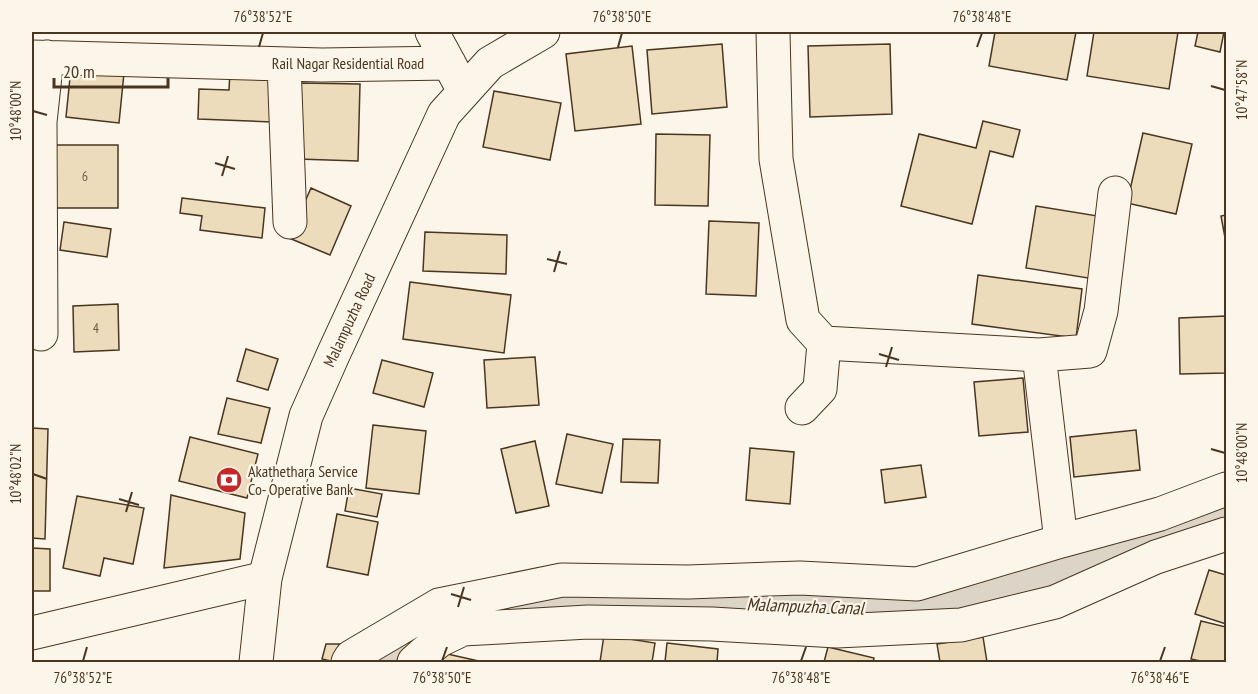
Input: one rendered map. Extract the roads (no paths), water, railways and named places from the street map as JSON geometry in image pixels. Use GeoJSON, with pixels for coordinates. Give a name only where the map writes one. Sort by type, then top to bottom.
{"type":"FeatureCollection","features":[{"type":"Feature","properties":{"kind":"street"},"geometry":{"type":"LineString","coordinates":[[432,32],[464,92]]}},
{"type":"Feature","properties":{"kind":"street","name":"Malampuzha Road"},"geometry":{"type":"LineString","coordinates":[[256,663],[265,578],[306,416],[444,114],[490,63],[543,32]]}},
{"type":"Feature","properties":{"kind":"street"},"geometry":{"type":"LineString","coordinates":[[773,32],[777,159],[803,320],[824,344],[1039,355],[1090,351],[1101,311],[1115,193]]}},
{"type":"Feature","properties":{"kind":"street"},"geometry":{"type":"LineString","coordinates":[[39,57],[40,334]]}},
{"type":"Feature","properties":{"kind":"street","name":"Rail Nagar Residential Road"},"geometry":{"type":"LineString","coordinates":[[39,57],[284,64],[448,63]]}},
{"type":"Feature","properties":{"kind":"street"},"geometry":{"type":"LineString","coordinates":[[284,64],[290,222]]}},
{"type":"Feature","properties":{"kind":"street"},"geometry":{"type":"LineString","coordinates":[[802,408],[820,389],[824,344]]}},
{"type":"Feature","properties":{"kind":"street"},"geometry":{"type":"LineString","coordinates":[[1039,355],[1061,541]]}},
{"type":"Feature","properties":{"kind":"street"},"geometry":{"type":"LineString","coordinates":[[348,663],[351,657],[439,605],[562,580],[688,582],[800,578],[916,584],[1160,514],[1227,489]]}},
{"type":"Feature","properties":{"kind":"street"},"geometry":{"type":"LineString","coordinates":[[414,663],[440,640],[463,629],[588,622],[712,624],[837,631],[962,625],[1055,602],[1156,558],[1227,534]]}},
{"type":"Feature","properties":{"kind":"street"},"geometry":{"type":"LineString","coordinates":[[32,633],[265,578]]}},
{"type":"Feature","properties":{"kind":"waterway","name":"Malampuzha Canal"},"geometry":{"type":"LineString","coordinates":[[386,662],[439,621],[523,609],[756,603],[878,609],[1004,586],[1129,551],[1226,517]]}},
{"type":"Feature","properties":{"kind":"place","name":"Akathethara Service Co- Operative Bank"},"geometry":{"type":"Point","coordinates":[229,480]}}]}
